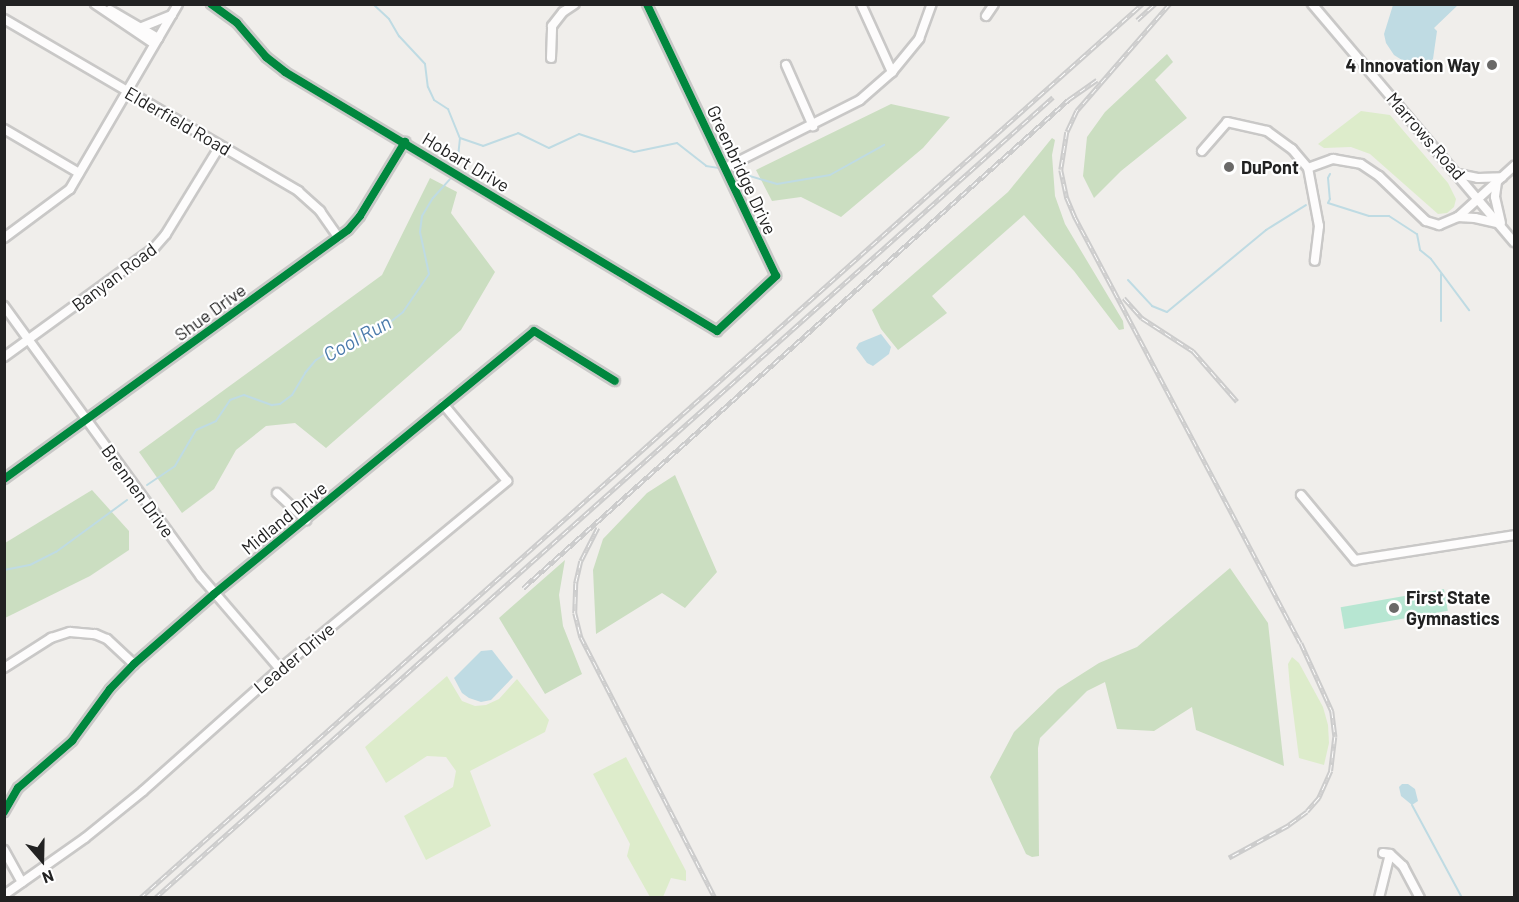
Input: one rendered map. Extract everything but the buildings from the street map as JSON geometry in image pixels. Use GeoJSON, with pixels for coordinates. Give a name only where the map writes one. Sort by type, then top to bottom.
{"type":"FeatureCollection","features":[{"type":"Feature","properties":{"kind":"street"},"geometry":{"type":"LineString","coordinates":[[95,4],[156,41]]}},
{"type":"Feature","properties":{"kind":"street"},"geometry":{"type":"LineString","coordinates":[[100,4],[142,27],[156,41]]}},
{"type":"Feature","properties":{"kind":"street"},"geometry":{"type":"LineString","coordinates":[[4,238],[64,195],[178,4]]}},
{"type":"Feature","properties":{"kind":"street","name":"Hobart Drive"},"geometry":{"type":"LineString","coordinates":[[211,4],[237,23],[274,64],[717,331]]}},
{"type":"Feature","properties":{"kind":"street"},"geometry":{"type":"LineString","coordinates":[[551,58],[552,26],[563,12],[575,4]]}},
{"type":"Feature","properties":{"kind":"street","name":"Greenbridge Drive"},"geometry":{"type":"LineString","coordinates":[[647,4],[776,276],[717,331]]}},
{"type":"Feature","properties":{"kind":"street"},"geometry":{"type":"LineString","coordinates":[[861,4],[892,72]]}},
{"type":"Feature","properties":{"kind":"street"},"geometry":{"type":"LineString","coordinates":[[725,168],[813,126],[860,100],[892,72],[919,39],[932,4]]}},
{"type":"Feature","properties":{"kind":"street"},"geometry":{"type":"LineString","coordinates":[[986,16],[994,4]]}},
{"type":"Feature","properties":{"kind":"street","name":"Marrows Road"},"geometry":{"type":"LineString","coordinates":[[1312,4],[1515,242]]}},
{"type":"Feature","properties":{"kind":"street"},"geometry":{"type":"LineString","coordinates":[[142,27],[172,15]]}},
{"type":"Feature","properties":{"kind":"street","name":"Elderfield Road"},"geometry":{"type":"LineString","coordinates":[[4,19],[298,191],[320,211],[338,237]]}},
{"type":"Feature","properties":{"kind":"street"},"geometry":{"type":"LineString","coordinates":[[786,65],[813,126]]}},
{"type":"Feature","properties":{"kind":"street"},"geometry":{"type":"LineString","coordinates":[[1202,151],[1227,122],[1276,135],[1292,149],[1308,168],[1319,226],[1316,261]]}},
{"type":"Feature","properties":{"kind":"street"},"geometry":{"type":"LineString","coordinates":[[4,129],[79,173]]}},
{"type":"Feature","properties":{"kind":"street","name":"Shue Drive"},"geometry":{"type":"LineString","coordinates":[[4,479],[338,237],[360,216],[405,142]]}},
{"type":"Feature","properties":{"kind":"street","name":"Banyan Road"},"geometry":{"type":"LineString","coordinates":[[4,357],[160,242],[220,146]]}},
{"type":"Feature","properties":{"kind":"street"},"geometry":{"type":"LineString","coordinates":[[1308,168],[1333,159],[1353,161],[1379,176],[1426,221],[1439,225],[1458,217],[1515,166]]}},
{"type":"Feature","properties":{"kind":"street"},"geometry":{"type":"LineString","coordinates":[[1458,174],[1500,179]]}},
{"type":"Feature","properties":{"kind":"street"},"geometry":{"type":"LineString","coordinates":[[1458,217],[1475,218],[1501,225],[1496,197],[1500,179]]}},
{"type":"Feature","properties":{"kind":"street","name":"Brennen Drive"},"geometry":{"type":"LineString","coordinates":[[4,306],[214,594],[280,669]]}},
{"type":"Feature","properties":{"kind":"street","name":"Midland Drive"},"geometry":{"type":"LineString","coordinates":[[4,812],[18,788],[72,741],[110,689],[134,664],[214,594],[534,331],[615,381]]}},
{"type":"Feature","properties":{"kind":"street","name":"Leader Drive"},"geometry":{"type":"LineString","coordinates":[[4,895],[85,838],[143,791],[280,669],[507,481],[444,405]]}},
{"type":"Feature","properties":{"kind":"street"},"geometry":{"type":"LineString","coordinates":[[277,493],[306,520]]}},
{"type":"Feature","properties":{"kind":"street"},"geometry":{"type":"LineString","coordinates":[[1302,495],[1355,560],[1515,535]]}},
{"type":"Feature","properties":{"kind":"street"},"geometry":{"type":"LineString","coordinates":[[4,668],[51,638],[70,632],[95,634],[107,639],[134,664]]}},
{"type":"Feature","properties":{"kind":"street"},"geometry":{"type":"LineString","coordinates":[[4,850],[22,882]]}},
{"type":"Feature","properties":{"kind":"street"},"geometry":{"type":"LineString","coordinates":[[1379,897],[1386,853],[1403,866],[1420,897]]}},
{"type":"Feature","properties":{"kind":"green space"},"geometry":{"type":"Polygon","coordinates":[[[1167,54],[1173,62],[1155,80],[1187,118],[1121,171],[1094,198],[1083,176],[1087,137],[1105,112],[1167,54]]]}},
{"type":"Feature","properties":{"kind":"green space"},"geometry":{"type":"Polygon","coordinates":[[[891,104],[950,117],[923,148],[841,217],[801,197],[772,201],[756,170],[891,104]]]}},
{"type":"Feature","properties":{"kind":"green space"},"geometry":{"type":"Polygon","coordinates":[[[1361,111],[1390,115],[1448,183],[1456,199],[1454,207],[1447,213],[1438,214],[1370,154],[1351,147],[1324,148],[1318,144],[1361,111]]]}},
{"type":"Feature","properties":{"kind":"green space"},"geometry":{"type":"Polygon","coordinates":[[[1052,138],[1055,140],[1052,155],[1055,196],[1065,224],[1123,321],[1124,329],[1119,330],[1074,271],[1024,215],[932,296],[947,313],[898,350],[881,329],[872,310],[1008,192],[1052,138]]]}},
{"type":"Feature","properties":{"kind":"green space"},"geometry":{"type":"Polygon","coordinates":[[[430,178],[457,192],[451,213],[495,272],[461,330],[326,448],[295,423],[266,426],[236,450],[214,489],[182,513],[139,452],[382,275],[430,178]]]}},
{"type":"Feature","properties":{"kind":"green space"},"geometry":{"type":"Polygon","coordinates":[[[675,475],[717,572],[685,608],[662,593],[596,634],[593,570],[603,539],[647,493],[675,475]]]}},
{"type":"Feature","properties":{"kind":"green space"},"geometry":{"type":"Polygon","coordinates":[[[92,490],[129,531],[129,550],[90,576],[5,618],[5,543],[92,490]]]}},
{"type":"Feature","properties":{"kind":"green space"},"geometry":{"type":"Polygon","coordinates":[[[565,560],[559,595],[563,626],[582,674],[545,694],[499,618],[565,560]]]}},
{"type":"Feature","properties":{"kind":"green space"},"geometry":{"type":"Polygon","coordinates":[[[1230,568],[1268,623],[1284,766],[1196,730],[1192,707],[1154,731],[1117,729],[1105,682],[1087,691],[1040,738],[1038,748],[1039,856],[1032,857],[1026,854],[990,777],[1014,732],[1058,689],[1099,663],[1137,647],[1230,568]]]}},
{"type":"Feature","properties":{"kind":"green space","name":"First State Gymnastics"},"geometry":{"type":"Polygon","coordinates":[[[1444,589],[1448,611],[1344,629],[1341,607],[1444,589]]]}},
{"type":"Feature","properties":{"kind":"green space"},"geometry":{"type":"Polygon","coordinates":[[[1292,657],[1299,663],[1323,707],[1328,725],[1329,743],[1324,765],[1299,758],[1288,664],[1292,657]]]}},
{"type":"Feature","properties":{"kind":"green space"},"geometry":{"type":"Polygon","coordinates":[[[447,676],[462,701],[475,706],[486,705],[499,699],[517,679],[549,720],[545,732],[470,771],[491,826],[426,860],[404,816],[453,787],[456,771],[446,757],[427,756],[386,783],[365,747],[447,676]]]}},
{"type":"Feature","properties":{"kind":"green space"},"geometry":{"type":"Polygon","coordinates":[[[626,757],[686,871],[686,881],[671,878],[663,897],[650,897],[627,856],[630,844],[593,774],[626,757]]]}},
{"type":"Feature","properties":{"kind":"water"},"geometry":{"type":"Polygon","coordinates":[[[1393,5],[1458,5],[1434,28],[1437,31],[1433,59],[1418,71],[1407,69],[1411,61],[1405,62],[1394,55],[1386,43],[1384,34],[1393,5]]]}},
{"type":"Feature","properties":{"kind":"water"},"geometry":{"type":"Polygon","coordinates":[[[881,334],[891,347],[889,354],[873,366],[867,363],[856,348],[859,343],[881,334]]]}},
{"type":"Feature","properties":{"kind":"water"},"geometry":{"type":"Polygon","coordinates":[[[492,650],[513,677],[491,700],[481,702],[469,698],[462,693],[454,678],[481,651],[492,650]]]}},
{"type":"Feature","properties":{"kind":"water"},"geometry":{"type":"Polygon","coordinates":[[[1402,784],[1408,784],[1415,789],[1418,801],[1412,805],[1401,796],[1399,787],[1402,784]]]}},
{"type":"Feature","properties":{"kind":"waterway","name":"Cool Run"},"geometry":{"type":"LineString","coordinates":[[373,4],[389,19],[399,36],[425,64],[428,87],[434,100],[448,109],[460,138],[457,165]]}},
{"type":"Feature","properties":{"kind":"waterway"},"geometry":{"type":"LineString","coordinates":[[460,138],[483,146],[518,133],[549,148],[579,134],[634,152],[677,143],[706,166],[718,168]]}},
{"type":"Feature","properties":{"kind":"waterway"},"geometry":{"type":"LineString","coordinates":[[733,171],[777,184],[830,175],[884,145]]}},
{"type":"Feature","properties":{"kind":"waterway"},"geometry":{"type":"LineString","coordinates":[[1330,174],[1328,203],[1369,216],[1389,216],[1417,234],[1420,250],[1431,259],[1469,310]]}},
{"type":"Feature","properties":{"kind":"waterway","name":"Cool Run"},"geometry":{"type":"LineString","coordinates":[[147,485],[175,466],[196,430],[216,421],[230,400],[244,395],[272,405],[280,404],[292,395],[316,360],[337,347],[389,323],[403,312],[429,274],[420,232],[422,216],[433,198],[450,179]]}},
{"type":"Feature","properties":{"kind":"waterway"},"geometry":{"type":"LineString","coordinates":[[1128,280],[1152,306],[1167,312],[1266,230],[1306,205]]}},
{"type":"Feature","properties":{"kind":"waterway"},"geometry":{"type":"LineString","coordinates":[[1441,274],[1441,321]]}},
{"type":"Feature","properties":{"kind":"waterway","name":"Cool Run"},"geometry":{"type":"LineString","coordinates":[[4,570],[30,565],[56,552],[127,500]]}},
{"type":"Feature","properties":{"kind":"waterway"},"geometry":{"type":"LineString","coordinates":[[1412,805],[1462,898]]}},
{"type":"Feature","properties":{"kind":"railway"},"geometry":{"type":"LineString","coordinates":[[140,898],[1142,4]]}},
{"type":"Feature","properties":{"kind":"railway"},"geometry":{"type":"LineString","coordinates":[[1137,20],[1155,4]]}},
{"type":"Feature","properties":{"kind":"railway"},"geometry":{"type":"LineString","coordinates":[[1170,4],[1077,111],[1067,132],[1061,170],[1067,198],[1075,217],[1301,643],[1332,711],[1335,737],[1331,771],[1319,798],[1307,812],[1288,826],[1229,858]]}},
{"type":"Feature","properties":{"kind":"railway"},"geometry":{"type":"LineString","coordinates":[[523,588],[1068,100],[1097,80]]}},
{"type":"Feature","properties":{"kind":"railway"},"geometry":{"type":"LineString","coordinates":[[155,898],[1053,97]]}},
{"type":"Feature","properties":{"kind":"railway"},"geometry":{"type":"LineString","coordinates":[[1124,298],[1142,318],[1193,351],[1237,401]]}},
{"type":"Feature","properties":{"kind":"railway"},"geometry":{"type":"LineString","coordinates":[[598,528],[581,561],[576,583],[575,613],[581,637],[715,898]]}},
{"type":"Feature","properties":{"kind":"cycle path"},"geometry":{"type":"LineString","coordinates":[[211,4],[237,23],[266,57],[285,72],[717,331],[776,276],[647,4]]}},
{"type":"Feature","properties":{"kind":"cycle path"},"geometry":{"type":"LineString","coordinates":[[4,479],[348,230],[360,216],[405,142]]}},
{"type":"Feature","properties":{"kind":"cycle path"},"geometry":{"type":"LineString","coordinates":[[4,812],[18,788],[72,741],[110,689],[134,664],[214,594],[534,331],[615,381]]}},
{"type":"Feature","properties":{"kind":"place","name":"4 Innovation Way"},"geometry":{"type":"Point","coordinates":[1492,65]}},
{"type":"Feature","properties":{"kind":"place","name":"DuPont"},"geometry":{"type":"Point","coordinates":[1229,167]}},
{"type":"Feature","properties":{"kind":"place","name":"First State Gymnastics"},"geometry":{"type":"Point","coordinates":[1394,608]}}]}
